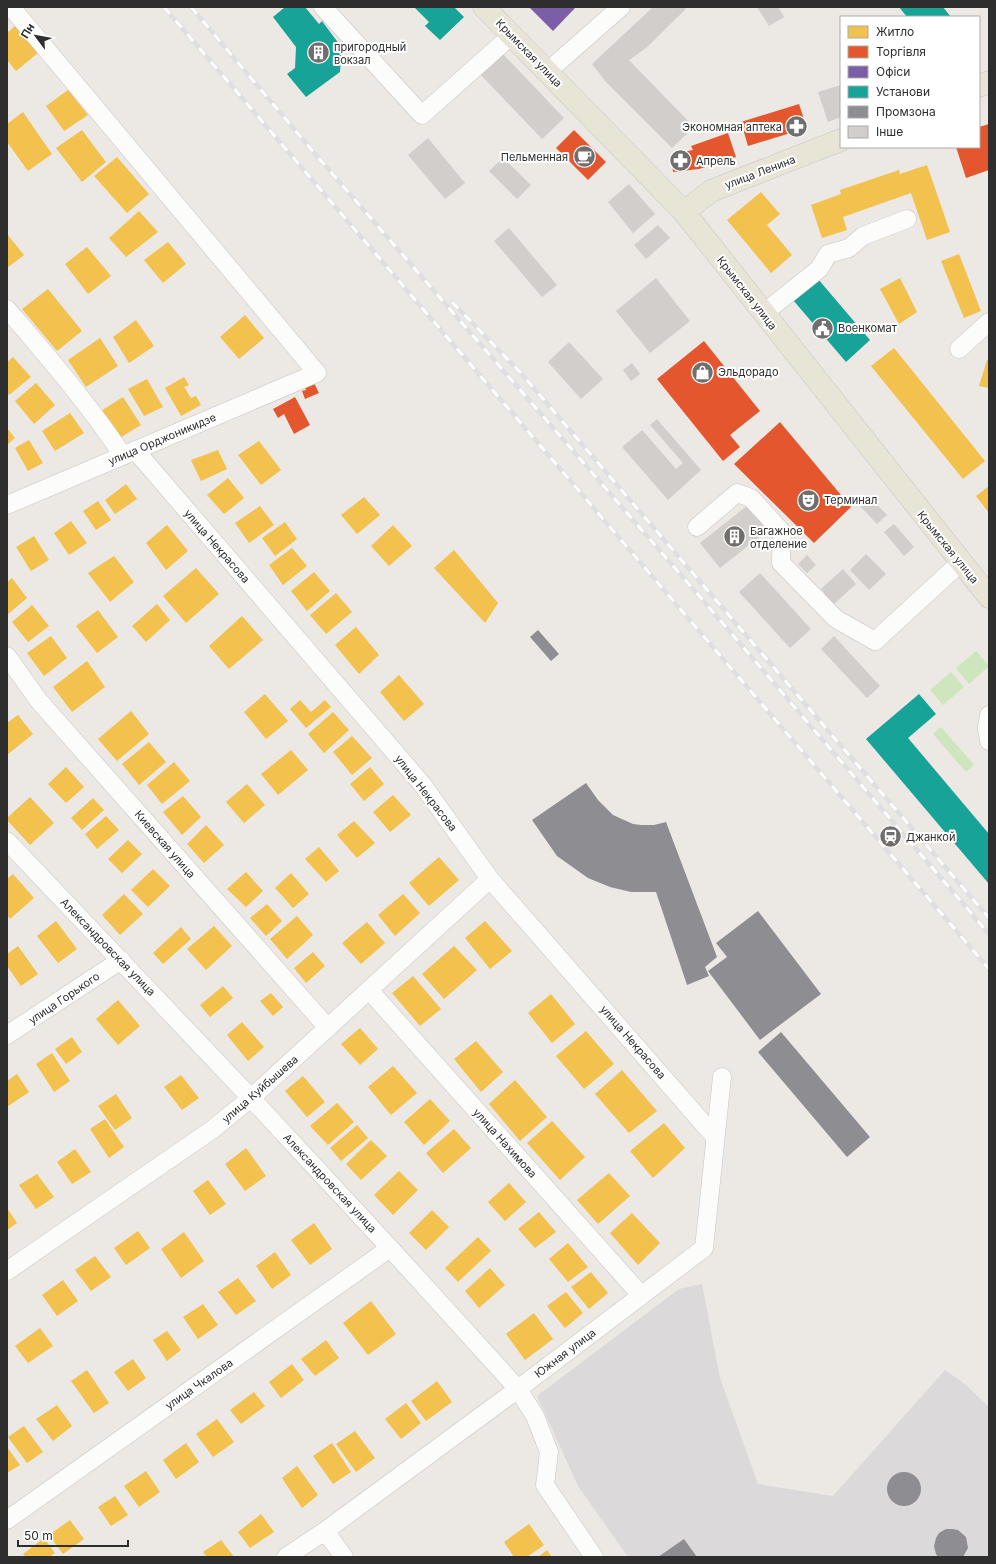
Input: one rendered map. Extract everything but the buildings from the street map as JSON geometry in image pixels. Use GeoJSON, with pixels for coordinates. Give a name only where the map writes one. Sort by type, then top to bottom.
{"type":"FeatureCollection","features":[{"type":"Feature","properties":{"kind":"main road","name":"Крымская улица"},"geometry":{"type":"LineString","coordinates":[[484,7],[684,212],[960,563],[989,597]]}},
{"type":"Feature","properties":{"kind":"main road","name":"улица Ленина"},"geometry":{"type":"LineString","coordinates":[[684,212],[711,191],[840,140]]}},
{"type":"Feature","properties":{"kind":"street","name":"улица Орджоникидзе"},"geometry":{"type":"LineString","coordinates":[[7,505],[317,373],[11,7]]}},
{"type":"Feature","properties":{"kind":"street"},"geometry":{"type":"LineString","coordinates":[[323,7],[422,115],[512,35]]}},
{"type":"Feature","properties":{"kind":"street"},"geometry":{"type":"LineString","coordinates":[[547,72],[620,7]]}},
{"type":"Feature","properties":{"kind":"street"},"geometry":{"type":"LineString","coordinates":[[764,314],[819,269],[828,254],[849,248],[863,236],[907,219]]}},
{"type":"Feature","properties":{"kind":"street","name":"улица Некрасова"},"geometry":{"type":"LineString","coordinates":[[7,309],[50,359],[112,439],[129,453],[422,784],[490,879],[715,1137]]}},
{"type":"Feature","properties":{"kind":"street"},"geometry":{"type":"LineString","coordinates":[[960,349],[989,322]]}},
{"type":"Feature","properties":{"kind":"street"},"geometry":{"type":"LineString","coordinates":[[697,527],[737,493],[751,498],[782,532],[781,563],[836,618],[875,641],[960,563]]}},
{"type":"Feature","properties":{"kind":"street","name":"Киевская улица"},"geometry":{"type":"LineString","coordinates":[[7,656],[39,701],[328,1028]]}},
{"type":"Feature","properties":{"kind":"street"},"geometry":{"type":"LineString","coordinates":[[989,715],[987,728],[989,741]]}},
{"type":"Feature","properties":{"kind":"street","name":"Александровская улица"},"geometry":{"type":"LineString","coordinates":[[7,840],[251,1098],[518,1389],[535,1416],[549,1452],[545,1485],[594,1557]]}},
{"type":"Feature","properties":{"kind":"street","name":"улица Куйбышева"},"geometry":{"type":"LineString","coordinates":[[7,1271],[213,1129],[251,1098],[490,879]]}},
{"type":"Feature","properties":{"kind":"street","name":"улица Горького"},"geometry":{"type":"LineString","coordinates":[[7,1035],[120,960]]}},
{"type":"Feature","properties":{"kind":"street","name":"улица Нахимова"},"geometry":{"type":"LineString","coordinates":[[369,990],[641,1295]]}},
{"type":"Feature","properties":{"kind":"street","name":"Южная улица"},"geometry":{"type":"LineString","coordinates":[[286,1557],[325,1531],[518,1389],[704,1248],[722,1077]]}},
{"type":"Feature","properties":{"kind":"street","name":"улица Чкалова"},"geometry":{"type":"LineString","coordinates":[[7,1520],[390,1248]]}},
{"type":"Feature","properties":{"kind":"street"},"geometry":{"type":"LineString","coordinates":[[325,1531],[344,1557]]}},
{"type":"Feature","properties":{"kind":"shaded area"},"geometry":{"type":"Polygon","coordinates":[[[702,1284],[720,1378],[758,1484],[833,1496],[945,1370],[965,1384],[989,1407],[989,1557],[628,1557],[578,1486],[537,1396],[679,1289],[702,1284]]]}},
{"type":"Feature","properties":{"kind":"green space"},"geometry":{"type":"Polygon","coordinates":[[[976,651],[989,666],[969,684],[956,668],[976,651]]]}},
{"type":"Feature","properties":{"kind":"green space"},"geometry":{"type":"Polygon","coordinates":[[[951,672],[964,687],[943,705],[930,690],[951,672]]]}},
{"type":"Feature","properties":{"kind":"green space"},"geometry":{"type":"Polygon","coordinates":[[[941,727],[974,765],[966,772],[933,734],[941,727]]]}},
{"type":"Feature","properties":{"kind":"railway"},"geometry":{"type":"LineString","coordinates":[[164,7],[989,969]]}},
{"type":"Feature","properties":{"kind":"railway"},"geometry":{"type":"LineString","coordinates":[[191,7],[316,155],[707,605],[989,934]]}},
{"type":"Feature","properties":{"kind":"railway"},"geometry":{"type":"LineString","coordinates":[[452,302],[520,372],[989,918]]}},
{"type":"Feature","properties":{"kind":"place","name":"пригородный вокзал"},"geometry":{"type":"Point","coordinates":[319,53]}},
{"type":"Feature","properties":{"kind":"place","name":"Экономная аптека"},"geometry":{"type":"Point","coordinates":[797,127]}},
{"type":"Feature","properties":{"kind":"place","name":"Пельменная"},"geometry":{"type":"Point","coordinates":[584,157]}},
{"type":"Feature","properties":{"kind":"place","name":"Апрель"},"geometry":{"type":"Point","coordinates":[681,161]}},
{"type":"Feature","properties":{"kind":"place","name":"Военкомат"},"geometry":{"type":"Point","coordinates":[823,328]}},
{"type":"Feature","properties":{"kind":"place","name":"Эльдорадо"},"geometry":{"type":"Point","coordinates":[703,372]}},
{"type":"Feature","properties":{"kind":"place","name":"Терминал"},"geometry":{"type":"Point","coordinates":[809,500]}},
{"type":"Feature","properties":{"kind":"place","name":"Багажное отделение"},"geometry":{"type":"Point","coordinates":[734,537]}},
{"type":"Feature","properties":{"kind":"place","name":"Джанкой"},"geometry":{"type":"Point","coordinates":[891,837]}}]}
